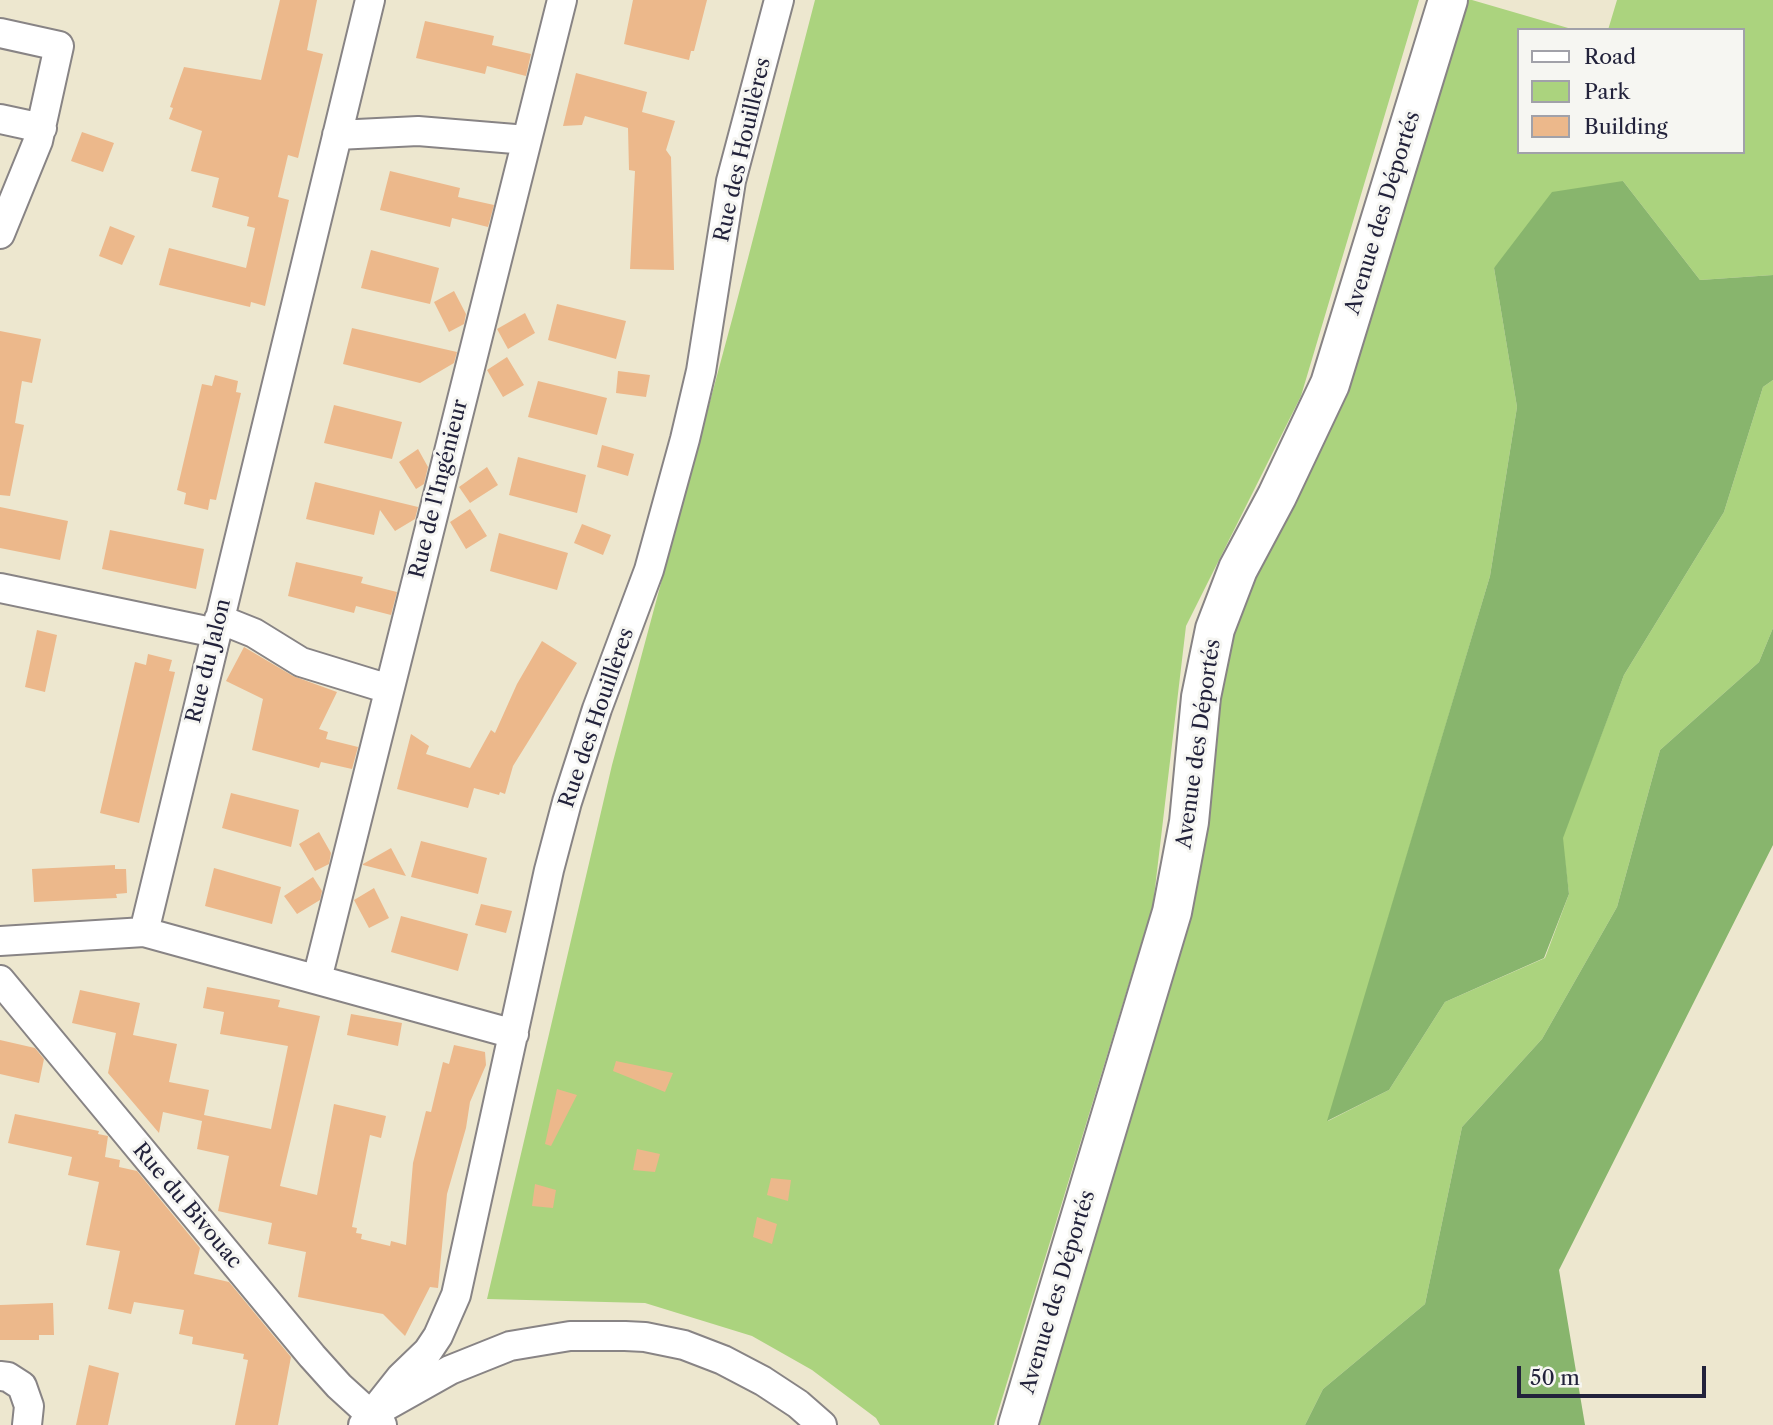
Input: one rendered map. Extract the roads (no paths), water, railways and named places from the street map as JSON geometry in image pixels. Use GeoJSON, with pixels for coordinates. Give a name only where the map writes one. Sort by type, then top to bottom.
{"type":"FeatureCollection","features":[{"type":"Feature","properties":{"kind":"street","name":"Rue du Jalon"},"geometry":{"type":"LineString","coordinates":[[144,932],[370,0]]}},
{"type":"Feature","properties":{"kind":"street","name":"Rue de l'Ingénieur"},"geometry":{"type":"LineString","coordinates":[[317,979],[562,0]]}},
{"type":"Feature","properties":{"kind":"street","name":"Rue des Houillères"},"geometry":{"type":"LineString","coordinates":[[372,1421],[401,1377],[428,1351],[438,1336],[456,1295],[549,870],[567,802],[597,709],[649,570],[675,478],[701,370],[729,191],[779,0]]}},
{"type":"Feature","properties":{"kind":"street","name":"Avenue des Déportés"},"geometry":{"type":"LineString","coordinates":[[1018,1425],[1172,912],[1189,822],[1200,697],[1215,629],[1238,569],[1282,486],[1330,384],[1448,0]]}},
{"type":"Feature","properties":{"kind":"street"},"geometry":{"type":"LineString","coordinates":[[0,33],[59,46],[42,128],[0,234]]}},
{"type":"Feature","properties":{"kind":"street"},"geometry":{"type":"LineString","coordinates":[[0,120],[42,128]]}},
{"type":"Feature","properties":{"kind":"street"},"geometry":{"type":"LineString","coordinates":[[338,135],[418,131],[527,140]]}},
{"type":"Feature","properties":{"kind":"street"},"geometry":{"type":"LineString","coordinates":[[0,588],[254,633],[301,662],[389,689]]}},
{"type":"Feature","properties":{"kind":"street"},"geometry":{"type":"LineString","coordinates":[[0,941],[144,932],[514,1034]]}},
{"type":"Feature","properties":{"kind":"street","name":"Rue du Bivouac"},"geometry":{"type":"LineString","coordinates":[[0,980],[312,1356],[372,1421]]}},
{"type":"Feature","properties":{"kind":"street"},"geometry":{"type":"LineString","coordinates":[[372,1421],[450,1370],[488,1353],[530,1341],[595,1335],[645,1337],[705,1352],[763,1381],[798,1404],[822,1425]]}},
{"type":"Feature","properties":{"kind":"street"},"geometry":{"type":"LineString","coordinates":[[0,1376],[8,1377],[22,1386],[29,1406],[27,1425]]}}]}
